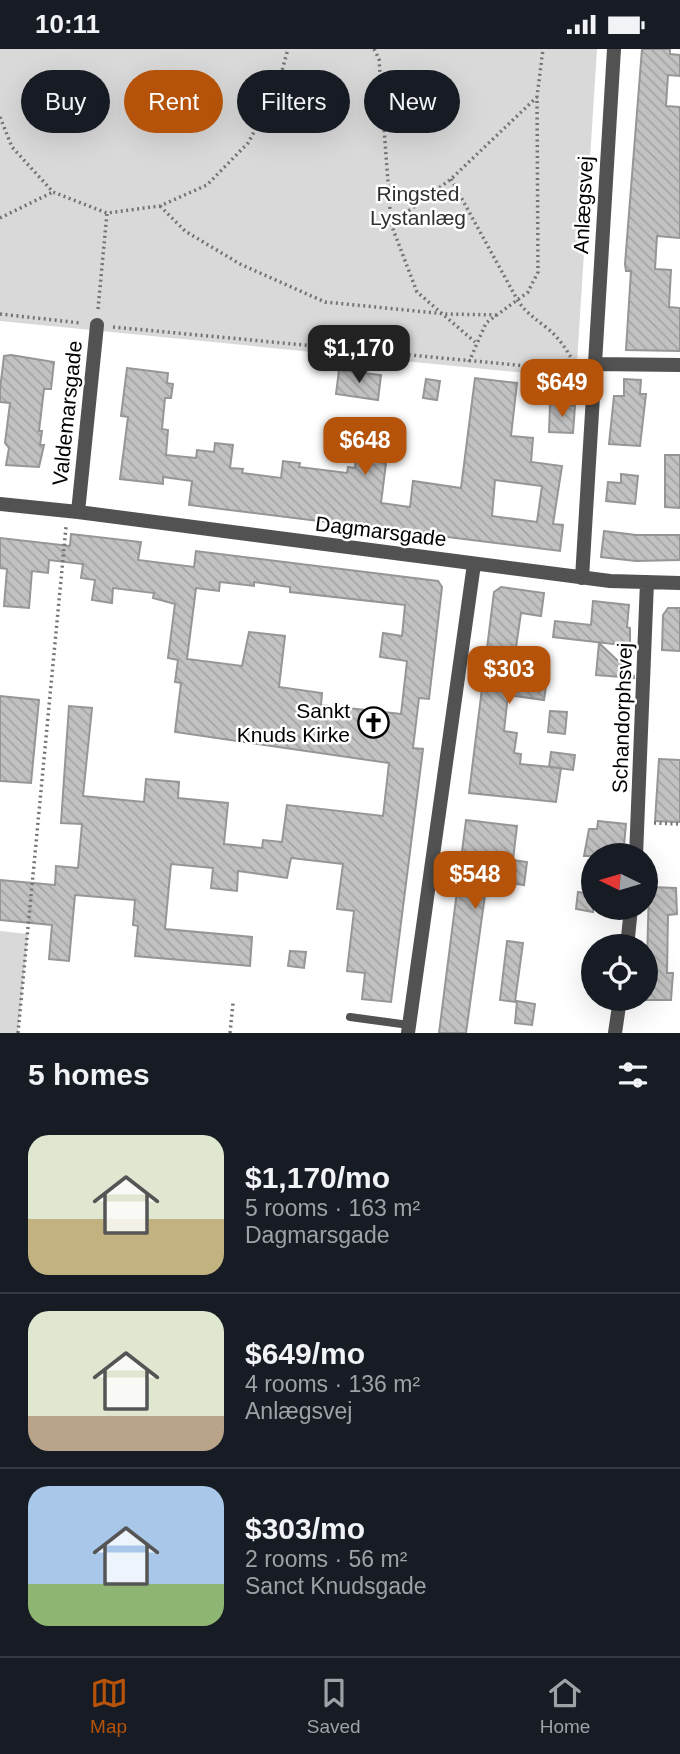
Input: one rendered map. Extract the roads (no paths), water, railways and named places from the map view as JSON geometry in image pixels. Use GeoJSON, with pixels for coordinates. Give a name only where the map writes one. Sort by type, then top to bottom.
{"type":"FeatureCollection","features":[{"type":"Feature","properties":{"kind":"street","name":"Anlægsvej"},"geometry":{"type":"LineString","coordinates":[[582,578],[614,49]]}},
{"type":"Feature","properties":{"kind":"street","name":"Valdemarsgade"},"geometry":{"type":"LineString","coordinates":[[0,504],[73,512],[97,325]]}},
{"type":"Feature","properties":{"kind":"street"},"geometry":{"type":"LineString","coordinates":[[594,368],[680,365]]}},
{"type":"Feature","properties":{"kind":"street","name":"Dagmarsgade"},"geometry":{"type":"LineString","coordinates":[[73,512],[582,578],[680,583]]}},
{"type":"Feature","properties":{"kind":"street"},"geometry":{"type":"LineString","coordinates":[[409,1029],[474,564]]}},
{"type":"Feature","properties":{"kind":"street","name":"Schandorphsvej"},"geometry":{"type":"LineString","coordinates":[[638,843],[647,582]]}},
{"type":"Feature","properties":{"kind":"street"},"geometry":{"type":"LineString","coordinates":[[615,1033],[618,1011]]}},
{"type":"Feature","properties":{"kind":"lane"},"geometry":{"type":"LineString","coordinates":[[350,1017],[409,1029]]}},
{"type":"Feature","properties":{"kind":"place","name":"Sankt Knuds Kirke"},"geometry":{"type":"Point","coordinates":[373,722]}},
{"type":"Feature","properties":{"kind":"park label","name":"Ringsted Lystanlæg"},"geometry":{"type":"Point","coordinates":[418,205]}}]}
